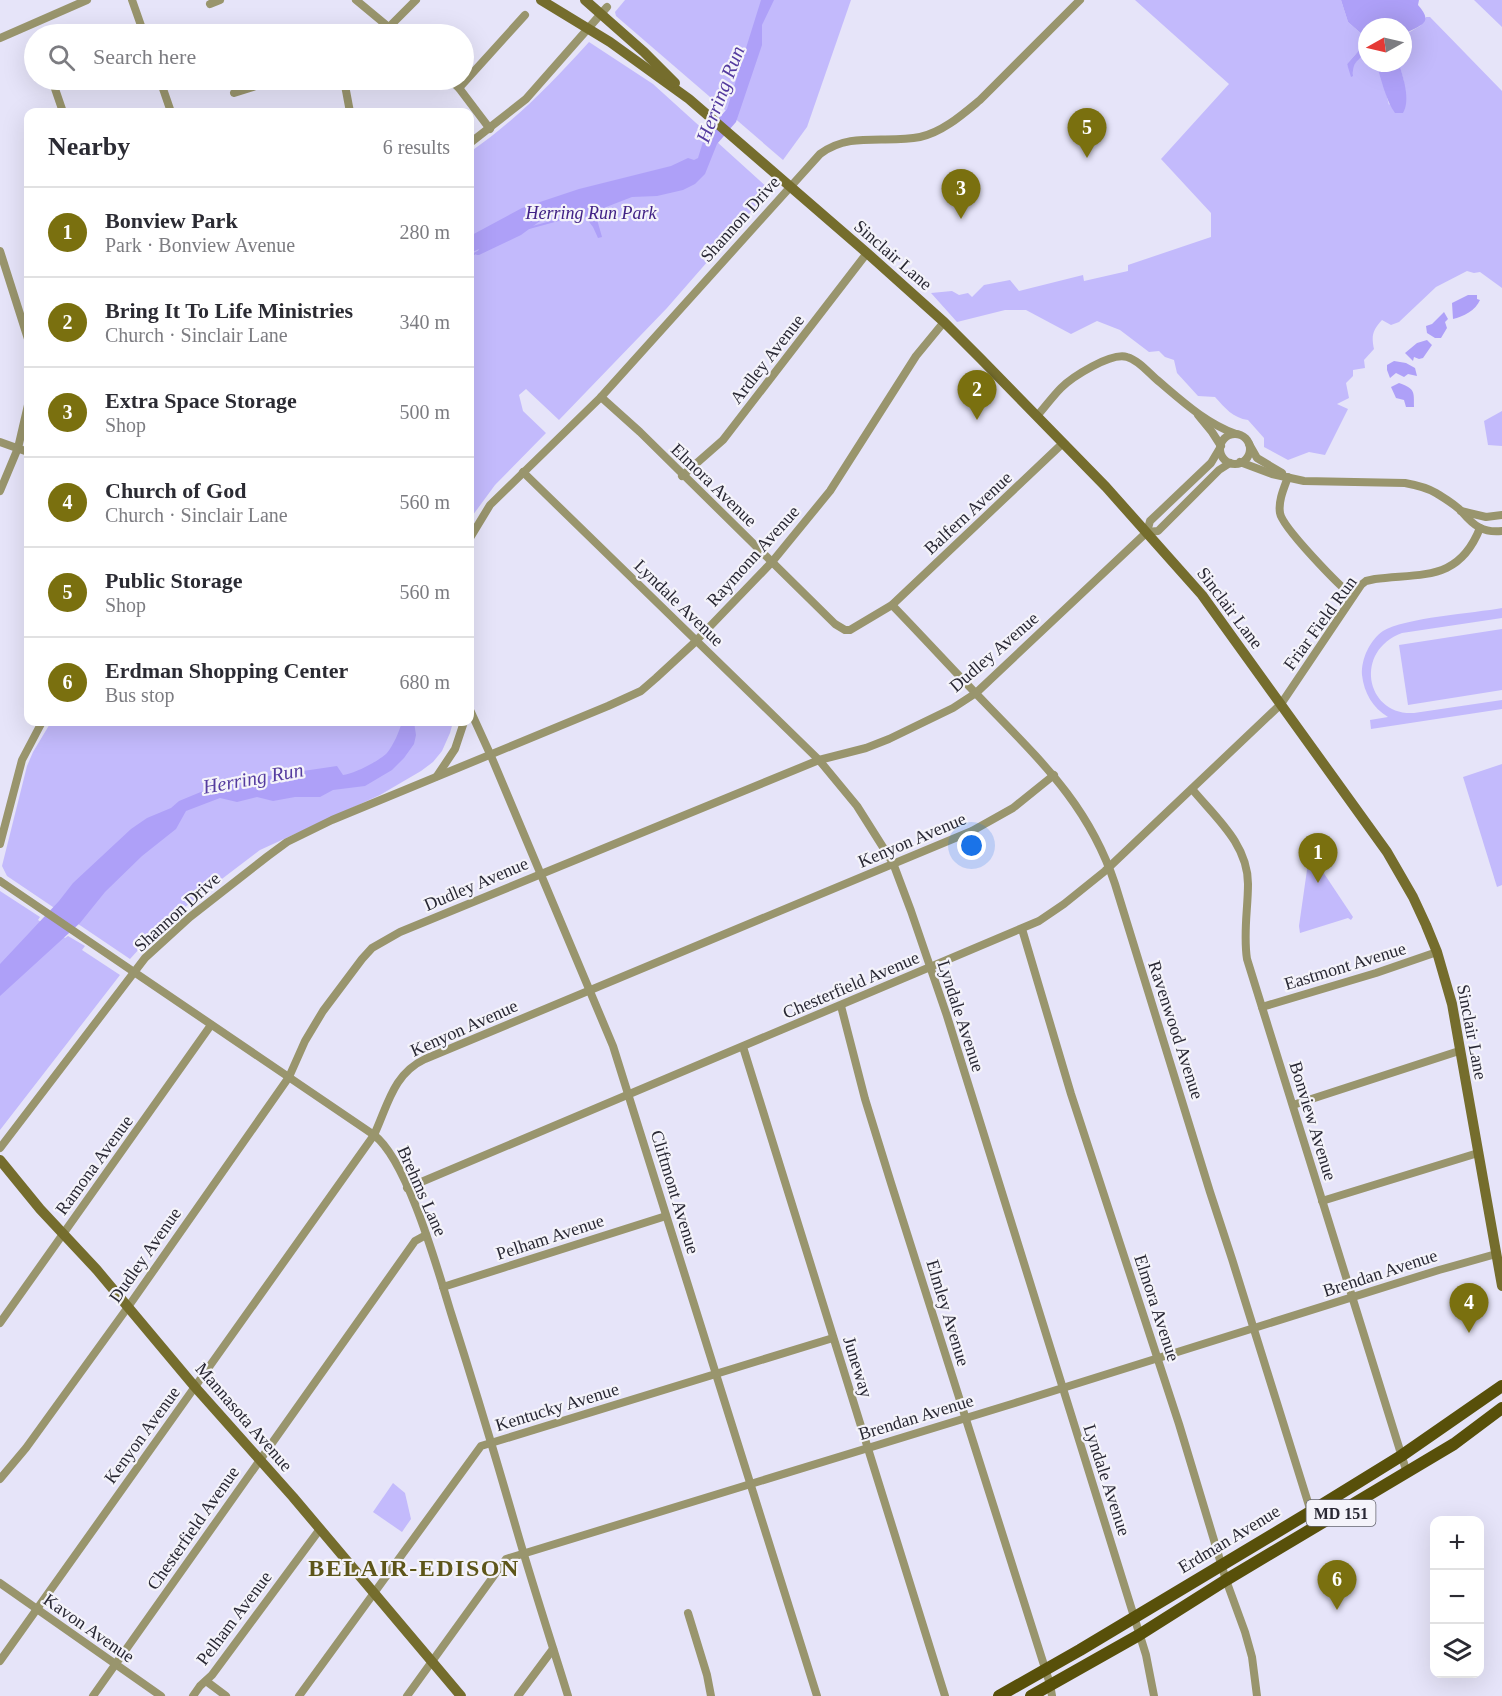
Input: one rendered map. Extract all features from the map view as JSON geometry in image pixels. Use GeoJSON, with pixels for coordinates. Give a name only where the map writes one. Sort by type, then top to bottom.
{"type":"FeatureCollection","features":[{"type":"Feature","properties":{"kind":"main road","name":"Sinclair Lane"},"geometry":{"type":"LineString","coordinates":[[541,0],[624,52],[689,99],[944,322],[1064,443],[1202,595],[1387,852],[1413,897],[1437,952],[1452,1004],[1502,1286]]}},
{"type":"Feature","properties":{"kind":"main road","name":"Sinclair Lane"},"geometry":{"type":"LineString","coordinates":[[585,0],[604,10],[689,99]]}},
{"type":"Feature","properties":{"kind":"main road","name":"Mannasota Avenue"},"geometry":{"type":"LineString","coordinates":[[0,1160],[40,1209],[64,1233],[320,1529],[461,1696]]}},
{"type":"Feature","properties":{"kind":"main road","name":"Erdman Avenue"},"geometry":{"type":"LineString","coordinates":[[999,1696],[1312,1511],[1401,1456],[1502,1386]]}},
{"type":"Feature","properties":{"kind":"main road","name":"Erdman Avenue"},"geometry":{"type":"LineString","coordinates":[[1031,1696],[1051,1690],[1226,1580],[1407,1473],[1454,1444],[1502,1408]]}},
{"type":"Feature","properties":{"kind":"street"},"geometry":{"type":"LineString","coordinates":[[32,24],[87,0]]}},
{"type":"Feature","properties":{"kind":"street"},"geometry":{"type":"LineString","coordinates":[[132,0],[140,24]]}},
{"type":"Feature","properties":{"kind":"street"},"geometry":{"type":"LineString","coordinates":[[210,4],[220,0]]}},
{"type":"Feature","properties":{"kind":"street"},"geometry":{"type":"LineString","coordinates":[[356,0],[384,24]]}},
{"type":"Feature","properties":{"kind":"street"},"geometry":{"type":"LineString","coordinates":[[393,24],[416,0]]}},
{"type":"Feature","properties":{"kind":"street","name":"Shannon Drive"},"geometry":{"type":"LineString","coordinates":[[474,531],[490,505],[601,397],[820,154],[836,145],[869,139],[900,140],[921,137],[943,127],[980,100],[1080,0]]}},
{"type":"Feature","properties":{"kind":"street"},"geometry":{"type":"LineString","coordinates":[[474,140],[526,99],[604,10]]}},
{"type":"Feature","properties":{"kind":"street"},"geometry":{"type":"LineString","coordinates":[[474,71],[525,15]]}},
{"type":"Feature","properties":{"kind":"street"},"geometry":{"type":"LineString","coordinates":[[0,38],[24,28]]}},
{"type":"Feature","properties":{"kind":"street"},"geometry":{"type":"LineString","coordinates":[[55,90],[62,108]]}},
{"type":"Feature","properties":{"kind":"street"},"geometry":{"type":"LineString","coordinates":[[163,90],[170,108]]}},
{"type":"Feature","properties":{"kind":"street"},"geometry":{"type":"LineString","coordinates":[[234,93],[243,90]]}},
{"type":"Feature","properties":{"kind":"street"},"geometry":{"type":"LineString","coordinates":[[346,90],[349,108]]}},
{"type":"Feature","properties":{"kind":"street"},"geometry":{"type":"LineString","coordinates":[[461,90],[490,129]]}},
{"type":"Feature","properties":{"kind":"street"},"geometry":{"type":"LineString","coordinates":[[0,251],[24,326]]}},
{"type":"Feature","properties":{"kind":"street","name":"Ardley Avenue"},"geometry":{"type":"LineString","coordinates":[[682,476],[723,440],[867,253]]}},
{"type":"Feature","properties":{"kind":"street","name":"Raymonn Avenue"},"geometry":{"type":"LineString","coordinates":[[491,756],[641,691],[696,641],[772,562],[843,473],[916,356],[944,322]]}},
{"type":"Feature","properties":{"kind":"street"},"geometry":{"type":"LineString","coordinates":[[1037,416],[1062,387],[1104,361],[1125,356],[1138,364],[1195,412],[1225,430],[1244,437],[1261,461],[1288,477]]}},
{"type":"Feature","properties":{"kind":"street","name":"Elmora Avenue"},"geometry":{"type":"LineString","coordinates":[[601,397],[640,432],[682,476],[835,624],[845,630],[855,629],[892,606]]}},
{"type":"Feature","properties":{"kind":"street"},"geometry":{"type":"LineString","coordinates":[[1195,412],[1212,432],[1223,457],[1230,463]]}},
{"type":"Feature","properties":{"kind":"street"},"geometry":{"type":"LineString","coordinates":[[0,491],[18,448],[24,422]]}},
{"type":"Feature","properties":{"kind":"street"},"geometry":{"type":"LineString","coordinates":[[1236,434],[1226,437],[1211,463],[1150,521],[1147,532],[1158,531],[1219,470],[1230,463],[1240,462],[1288,477],[1315,482],[1405,483],[1434,491],[1480,528],[1488,531],[1502,531]]}},
{"type":"Feature","properties":{"kind":"street"},"geometry":{"type":"LineString","coordinates":[[0,442],[24,450]]}},
{"type":"Feature","properties":{"kind":"street","name":"Balfern Avenue"},"geometry":{"type":"LineString","coordinates":[[892,606],[1064,443]]}},
{"type":"Feature","properties":{"kind":"street"},"geometry":{"type":"LineString","coordinates":[[1240,462],[1247,457],[1249,444]]}},
{"type":"Feature","properties":{"kind":"street","name":"Lyndale Avenue"},"geometry":{"type":"LineString","coordinates":[[523,472],[819,760],[865,816],[892,863],[931,968],[1134,1617],[1150,1670],[1154,1696]]}},
{"type":"Feature","properties":{"kind":"street"},"geometry":{"type":"LineString","coordinates":[[1288,477],[1280,505],[1282,520],[1320,564],[1353,596]]}},
{"type":"Feature","properties":{"kind":"street"},"geometry":{"type":"LineString","coordinates":[[1461,511],[1486,517],[1502,515]]}},
{"type":"Feature","properties":{"kind":"street","name":"Friar Field Run"},"geometry":{"type":"LineString","coordinates":[[1281,704],[1353,596],[1366,581],[1449,568],[1465,556],[1480,528]]}},
{"type":"Feature","properties":{"kind":"street","name":"Dudley Avenue"},"geometry":{"type":"LineString","coordinates":[[0,1479],[26,1448],[128,1307],[288,1077],[305,1041],[323,1011],[372,948],[400,932],[540,874],[819,760],[866,748],[953,708],[976,693],[1147,532]]}},
{"type":"Feature","properties":{"kind":"street","name":"Ravenwood Avenue"},"geometry":{"type":"LineString","coordinates":[[892,606],[1054,775],[1085,818],[1100,844],[1316,1528]]}},
{"type":"Feature","properties":{"kind":"street","name":"Chesterfield Avenue"},"geometry":{"type":"LineString","coordinates":[[407,1188],[1022,929],[1064,904],[1109,867],[1281,704]]}},
{"type":"Feature","properties":{"kind":"street","name":"Cliftmont Avenue"},"geometry":{"type":"LineString","coordinates":[[474,719],[613,1046],[817,1696]]}},
{"type":"Feature","properties":{"kind":"street"},"geometry":{"type":"LineString","coordinates":[[0,844],[22,760],[29,742],[39,726]]}},
{"type":"Feature","properties":{"kind":"street"},"geometry":{"type":"LineString","coordinates":[[437,776],[455,749],[463,726]]}},
{"type":"Feature","properties":{"kind":"street","name":"Shannon Drive"},"geometry":{"type":"LineString","coordinates":[[0,1148],[145,958],[171,933],[245,872],[287,843],[332,820],[491,756]]}},
{"type":"Feature","properties":{"kind":"street","name":"Kenyon Avenue"},"geometry":{"type":"LineString","coordinates":[[0,1661],[375,1135],[394,1087],[412,1066],[982,826],[1013,808],[1054,775]]}},
{"type":"Feature","properties":{"kind":"street","name":"Bonview Avenue"},"geometry":{"type":"LineString","coordinates":[[1192,789],[1226,828],[1244,858],[1248,881],[1244,942],[1247,958],[1407,1473]]}},
{"type":"Feature","properties":{"kind":"street","name":"Brehms Lane"},"geometry":{"type":"LineString","coordinates":[[0,881],[375,1135],[388,1149],[426,1235],[492,1443],[523,1554],[568,1696]]}},
{"type":"Feature","properties":{"kind":"street","name":"Elmora Avenue"},"geometry":{"type":"LineString","coordinates":[[1022,929],[1065,1074],[1252,1657],[1257,1696]]}},
{"type":"Feature","properties":{"kind":"street","name":"Eastmont Avenue"},"geometry":{"type":"LineString","coordinates":[[1262,1007],[1437,952]]}},
{"type":"Feature","properties":{"kind":"street","name":"Elmley Avenue"},"geometry":{"type":"LineString","coordinates":[[841,1006],[879,1147],[1051,1690]]}},
{"type":"Feature","properties":{"kind":"street","name":"Ramona Avenue"},"geometry":{"type":"LineString","coordinates":[[0,1323],[211,1025]]}},
{"type":"Feature","properties":{"kind":"street","name":"Juneway"},"geometry":{"type":"LineString","coordinates":[[743,1047],[945,1696]]}},
{"type":"Feature","properties":{"kind":"street"},"geometry":{"type":"LineString","coordinates":[[1293,1105],[1459,1051]]}},
{"type":"Feature","properties":{"kind":"street"},"geometry":{"type":"LineString","coordinates":[[1322,1201],[1478,1153]]}},
{"type":"Feature","properties":{"kind":"street","name":"Pelham Avenue"},"geometry":{"type":"LineString","coordinates":[[443,1287],[666,1216]]}},
{"type":"Feature","properties":{"kind":"street","name":"Chesterfield Avenue"},"geometry":{"type":"LineString","coordinates":[[93,1696],[415,1241],[426,1235]]}},
{"type":"Feature","properties":{"kind":"street","name":"Brendan Avenue"},"geometry":{"type":"LineString","coordinates":[[407,1696],[506,1559],[1496,1254]]}},
{"type":"Feature","properties":{"kind":"street","name":"Kentucky Avenue"},"geometry":{"type":"LineString","coordinates":[[299,1696],[481,1446],[833,1338]]}},
{"type":"Feature","properties":{"kind":"street","name":"Pelham Avenue"},"geometry":{"type":"LineString","coordinates":[[193,1696],[212,1675],[320,1529]]}},
{"type":"Feature","properties":{"kind":"street","name":"Kavon Avenue"},"geometry":{"type":"LineString","coordinates":[[0,1584],[161,1696]]}},
{"type":"Feature","properties":{"kind":"street"},"geometry":{"type":"LineString","coordinates":[[688,1613],[711,1696]]}},
{"type":"Feature","properties":{"kind":"street"},"geometry":{"type":"LineString","coordinates":[[518,1696],[553,1649]]}},
{"type":"Feature","properties":{"kind":"street"},"geometry":{"type":"LineString","coordinates":[[206,1681],[226,1696]]}},
{"type":"Feature","properties":{"kind":"green space"},"geometry":{"type":"Polygon","coordinates":[[[625,0],[851,0],[807,127],[783,160],[616,16],[615,12],[625,0]]]}},
{"type":"Feature","properties":{"kind":"green space"},"geometry":{"type":"Polygon","coordinates":[[[1135,0],[1341,0],[1348,22],[1358,31],[1358,52],[1347,64],[1353,76],[1353,66],[1358,59],[1358,72],[1380,72],[1389,105],[1404,82],[1401,72],[1412,72],[1412,31],[1420,26],[1426,17],[1430,17],[1502,91],[1502,288],[1480,272],[1467,271],[1436,287],[1399,322],[1391,325],[1382,320],[1374,333],[1374,349],[1364,360],[1365,368],[1353,370],[1353,376],[1346,383],[1349,398],[1337,404],[1348,409],[1325,455],[1309,452],[1288,460],[1264,447],[1264,438],[1248,420],[1234,415],[1215,397],[1198,396],[1177,373],[1174,360],[1165,357],[1159,351],[1149,352],[1120,330],[1097,321],[1071,334],[1026,310],[1005,310],[957,322],[931,293],[952,291],[959,295],[968,293],[972,297],[984,285],[1010,280],[1019,291],[1083,275],[1084,281],[1128,271],[1128,265],[1211,237],[1211,213],[1161,159],[1229,84],[1135,0]]]}},
{"type":"Feature","properties":{"kind":"green space"},"geometry":{"type":"Polygon","coordinates":[[[1474,0],[1502,0],[1502,27],[1474,0]]]}},
{"type":"Feature","properties":{"kind":"green space","name":"Herring Run Park"},"geometry":{"type":"Polygon","coordinates":[[[589,42],[653,84],[770,190],[667,308],[559,420],[526,389],[519,395],[523,411],[546,433],[495,485],[474,514],[474,149],[502,128],[589,42]]]}},
{"type":"Feature","properties":{"kind":"green space"},"geometry":{"type":"Polygon","coordinates":[[[1502,411],[1502,446],[1488,445],[1484,421],[1502,411]]]}},
{"type":"Feature","properties":{"kind":"green space"},"geometry":{"type":"Polygon","coordinates":[[[1502,608],[1502,618],[1402,633],[1386,642],[1376,654],[1372,667],[1372,681],[1376,694],[1385,704],[1398,711],[1414,713],[1502,700],[1502,709],[1371,729],[1370,720],[1388,717],[1370,699],[1362,675],[1365,656],[1378,635],[1393,626],[1406,623],[1502,608]]]}},
{"type":"Feature","properties":{"kind":"green space"},"geometry":{"type":"Polygon","coordinates":[[[1502,629],[1502,690],[1408,705],[1399,645],[1502,629]]]}},
{"type":"Feature","properties":{"kind":"green space"},"geometry":{"type":"Polygon","coordinates":[[[49,726],[452,726],[442,751],[421,771],[380,795],[260,850],[185,907],[150,937],[130,959],[7,876],[2,866],[27,766],[49,726]]]}},
{"type":"Feature","properties":{"kind":"green space"},"geometry":{"type":"Polygon","coordinates":[[[1502,764],[1502,885],[1497,887],[1463,777],[1502,764]]]}},
{"type":"Feature","properties":{"kind":"green space"},"geometry":{"type":"Polygon","coordinates":[[[1315,860],[1353,917],[1351,920],[1348,918],[1300,933],[1308,863],[1315,860]]]}},
{"type":"Feature","properties":{"kind":"green space"},"geometry":{"type":"Polygon","coordinates":[[[0,891],[40,917],[38,920],[65,938],[68,936],[85,946],[82,950],[120,975],[0,1130],[0,891]]]}},
{"type":"Feature","properties":{"kind":"green space"},"geometry":{"type":"Polygon","coordinates":[[[393,1483],[405,1493],[411,1519],[402,1532],[373,1512],[393,1483]]]}},
{"type":"Feature","properties":{"kind":"shaded area","name":"Herring Run"},"geometry":{"type":"Polygon","coordinates":[[[761,0],[774,0],[762,25],[762,45],[736,122],[717,144],[705,174],[695,184],[683,190],[657,196],[632,197],[601,209],[596,216],[602,237],[598,238],[583,214],[551,216],[521,235],[476,255],[479,249],[474,251],[474,234],[522,208],[579,189],[671,166],[688,158],[694,160],[698,158],[706,132],[727,109],[761,0]]]}},
{"type":"Feature","properties":{"kind":"shaded area"},"geometry":{"type":"Polygon","coordinates":[[[1341,0],[1419,0],[1418,5],[1425,17],[1422,24],[1412,30],[1412,18],[1358,18],[1358,31],[1348,22],[1341,0]]]}},
{"type":"Feature","properties":{"kind":"shaded area"},"geometry":{"type":"Polygon","coordinates":[[[1358,52],[1358,61],[1351,77],[1347,64],[1358,52]]]}},
{"type":"Feature","properties":{"kind":"shaded area"},"geometry":{"type":"Polygon","coordinates":[[[1379,72],[1401,72],[1406,95],[1403,113],[1395,113],[1386,96],[1379,72]]]}},
{"type":"Feature","properties":{"kind":"shaded area"},"geometry":{"type":"Polygon","coordinates":[[[1468,295],[1477,295],[1477,299],[1480,300],[1478,304],[1461,317],[1453,319],[1452,303],[1468,295]]]}},
{"type":"Feature","properties":{"kind":"shaded area"},"geometry":{"type":"Polygon","coordinates":[[[1444,312],[1448,319],[1445,322],[1447,328],[1441,338],[1435,338],[1427,333],[1426,326],[1432,324],[1444,312]]]}},
{"type":"Feature","properties":{"kind":"shaded area"},"geometry":{"type":"Polygon","coordinates":[[[1427,340],[1432,345],[1423,358],[1414,357],[1413,361],[1405,353],[1417,343],[1427,340]]]}},
{"type":"Feature","properties":{"kind":"shaded area"},"geometry":{"type":"Polygon","coordinates":[[[1394,361],[1406,363],[1415,368],[1417,376],[1408,374],[1404,377],[1396,373],[1390,378],[1387,365],[1394,361]]]}},
{"type":"Feature","properties":{"kind":"shaded area"},"geometry":{"type":"Polygon","coordinates":[[[1399,383],[1412,391],[1414,407],[1406,407],[1404,400],[1396,398],[1391,387],[1399,383]]]}},
{"type":"Feature","properties":{"kind":"shaded area","name":"Herring Run"},"geometry":{"type":"Polygon","coordinates":[[[400,726],[415,726],[414,744],[404,758],[392,770],[365,786],[333,790],[320,797],[295,797],[273,801],[257,797],[237,802],[220,798],[186,811],[176,829],[142,856],[105,892],[80,923],[0,996],[0,964],[73,883],[131,829],[147,818],[208,789],[239,783],[241,786],[243,783],[269,776],[337,766],[343,775],[353,772],[387,753],[400,726]]]}},
{"type":"Feature","properties":{"kind":"waterway","name":"Herring Run"},"geometry":{"type":"LineString","coordinates":[[529,228],[573,216]]}},
{"type":"Feature","properties":{"kind":"waterway","name":"Herring Run"},"geometry":{"type":"LineString","coordinates":[[474,254],[480,251]]}},
{"type":"Feature","properties":{"kind":"place","name":"Public Storage"},"geometry":{"type":"Point","coordinates":[1087,158]}},
{"type":"Feature","properties":{"kind":"place","name":"Extra Space Storage"},"geometry":{"type":"Point","coordinates":[961,219]}},
{"type":"Feature","properties":{"kind":"place","name":"Bring It To Life Ministries"},"geometry":{"type":"Point","coordinates":[977,420]}},
{"type":"Feature","properties":{"kind":"place","name":"Bonview Park"},"geometry":{"type":"Point","coordinates":[1318,883]}},
{"type":"Feature","properties":{"kind":"place","name":"Church of God"},"geometry":{"type":"Point","coordinates":[1469,1333]}},
{"type":"Feature","properties":{"kind":"place","name":"Erdman Shopping Center"},"geometry":{"type":"Point","coordinates":[1337,1610]}},
{"type":"Feature","properties":{"kind":"district","name":"BELAIR-EDISON"},"geometry":{"type":"Point","coordinates":[414,1568]}}]}
